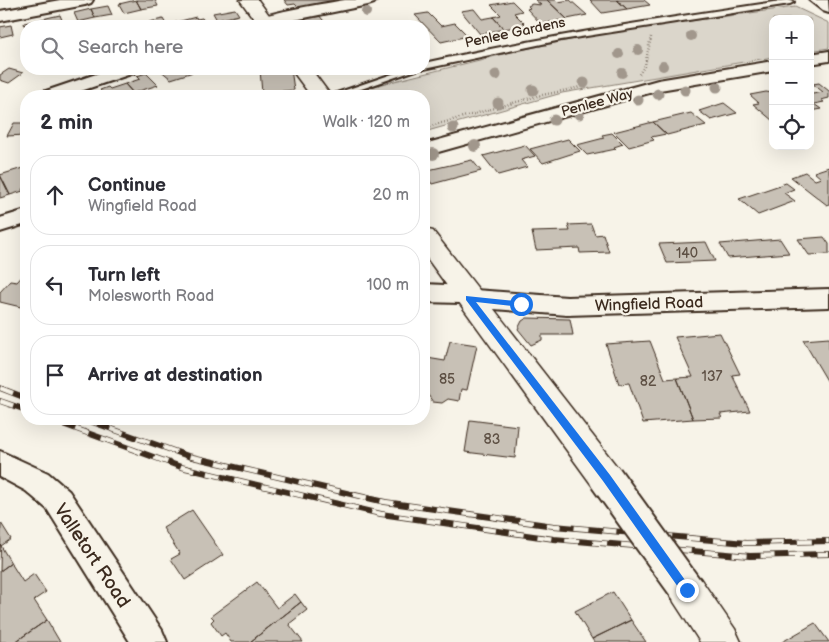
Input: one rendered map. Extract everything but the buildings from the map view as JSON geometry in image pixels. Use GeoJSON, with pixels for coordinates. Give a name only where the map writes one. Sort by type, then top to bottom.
{"type":"FeatureCollection","features":[{"type":"Feature","properties":{"kind":"street"},"geometry":{"type":"LineString","coordinates":[[0,16],[85,0]]}},
{"type":"Feature","properties":{"kind":"street"},"geometry":{"type":"LineString","coordinates":[[249,0],[259,20]]}},
{"type":"Feature","properties":{"kind":"street"},"geometry":{"type":"LineString","coordinates":[[282,20],[368,0]]}},
{"type":"Feature","properties":{"kind":"street"},"geometry":{"type":"LineString","coordinates":[[817,0],[829,8]]}},
{"type":"Feature","properties":{"kind":"street"},"geometry":{"type":"LineString","coordinates":[[814,58],[829,56]]}},
{"type":"Feature","properties":{"kind":"street","name":"Penlee Way"},"geometry":{"type":"LineString","coordinates":[[430,148],[658,85],[769,67]]}},
{"type":"Feature","properties":{"kind":"street"},"geometry":{"type":"LineString","coordinates":[[67,90],[110,75]]}},
{"type":"Feature","properties":{"kind":"street"},"geometry":{"type":"LineString","coordinates":[[304,75],[316,90]]}},
{"type":"Feature","properties":{"kind":"street"},"geometry":{"type":"LineString","coordinates":[[0,225],[20,219]]}},
{"type":"Feature","properties":{"kind":"street"},"geometry":{"type":"LineString","coordinates":[[430,245],[606,478],[722,642]]}},
{"type":"Feature","properties":{"kind":"street","name":"Wingfield Road"},"geometry":{"type":"LineString","coordinates":[[430,294],[567,306],[829,298]]}},
{"type":"Feature","properties":{"kind":"street","name":"Valletort Road"},"geometry":{"type":"LineString","coordinates":[[0,463],[37,482],[58,500],[150,642]]}},
{"type":"Feature","properties":{"kind":"lane","name":"Penlee Gardens"},"geometry":{"type":"LineString","coordinates":[[430,65],[590,31],[790,2]]}},
{"type":"Feature","properties":{"kind":"lane"},"geometry":{"type":"LineString","coordinates":[[351,90],[397,75]]}},
{"type":"Feature","properties":{"kind":"path"},"geometry":{"type":"LineString","coordinates":[[639,74],[645,65],[650,38],[654,33]]}},
{"type":"Feature","properties":{"kind":"shaded area"},"geometry":{"type":"Polygon","coordinates":[[[795,7],[812,15],[769,15],[769,58],[562,93],[430,130],[430,90],[358,90],[419,75],[430,75],[430,72],[520,50],[615,31],[795,7]]]}},
{"type":"Feature","properties":{"kind":"shaded area"},"geometry":{"type":"Polygon","coordinates":[[[814,16],[829,23],[829,48],[814,50],[814,16]]]}},
{"type":"Feature","properties":{"kind":"railway"},"geometry":{"type":"LineString","coordinates":[[0,388],[20,396]]}},
{"type":"Feature","properties":{"kind":"railway"},"geometry":{"type":"LineString","coordinates":[[0,401],[20,408]]}},
{"type":"Feature","properties":{"kind":"railway"},"geometry":{"type":"LineString","coordinates":[[66,425],[181,467],[381,514],[554,539],[750,556],[829,554]]}},
{"type":"Feature","properties":{"kind":"railway"},"geometry":{"type":"LineString","coordinates":[[101,425],[188,456],[385,502],[554,526],[746,543],[829,541]]}},
{"type":"Feature","properties":{"kind":"route"},"geometry":{"type":"LineString","coordinates":[[521,304],[483,298],[469,298],[562,419],[687,590]]}}]}
